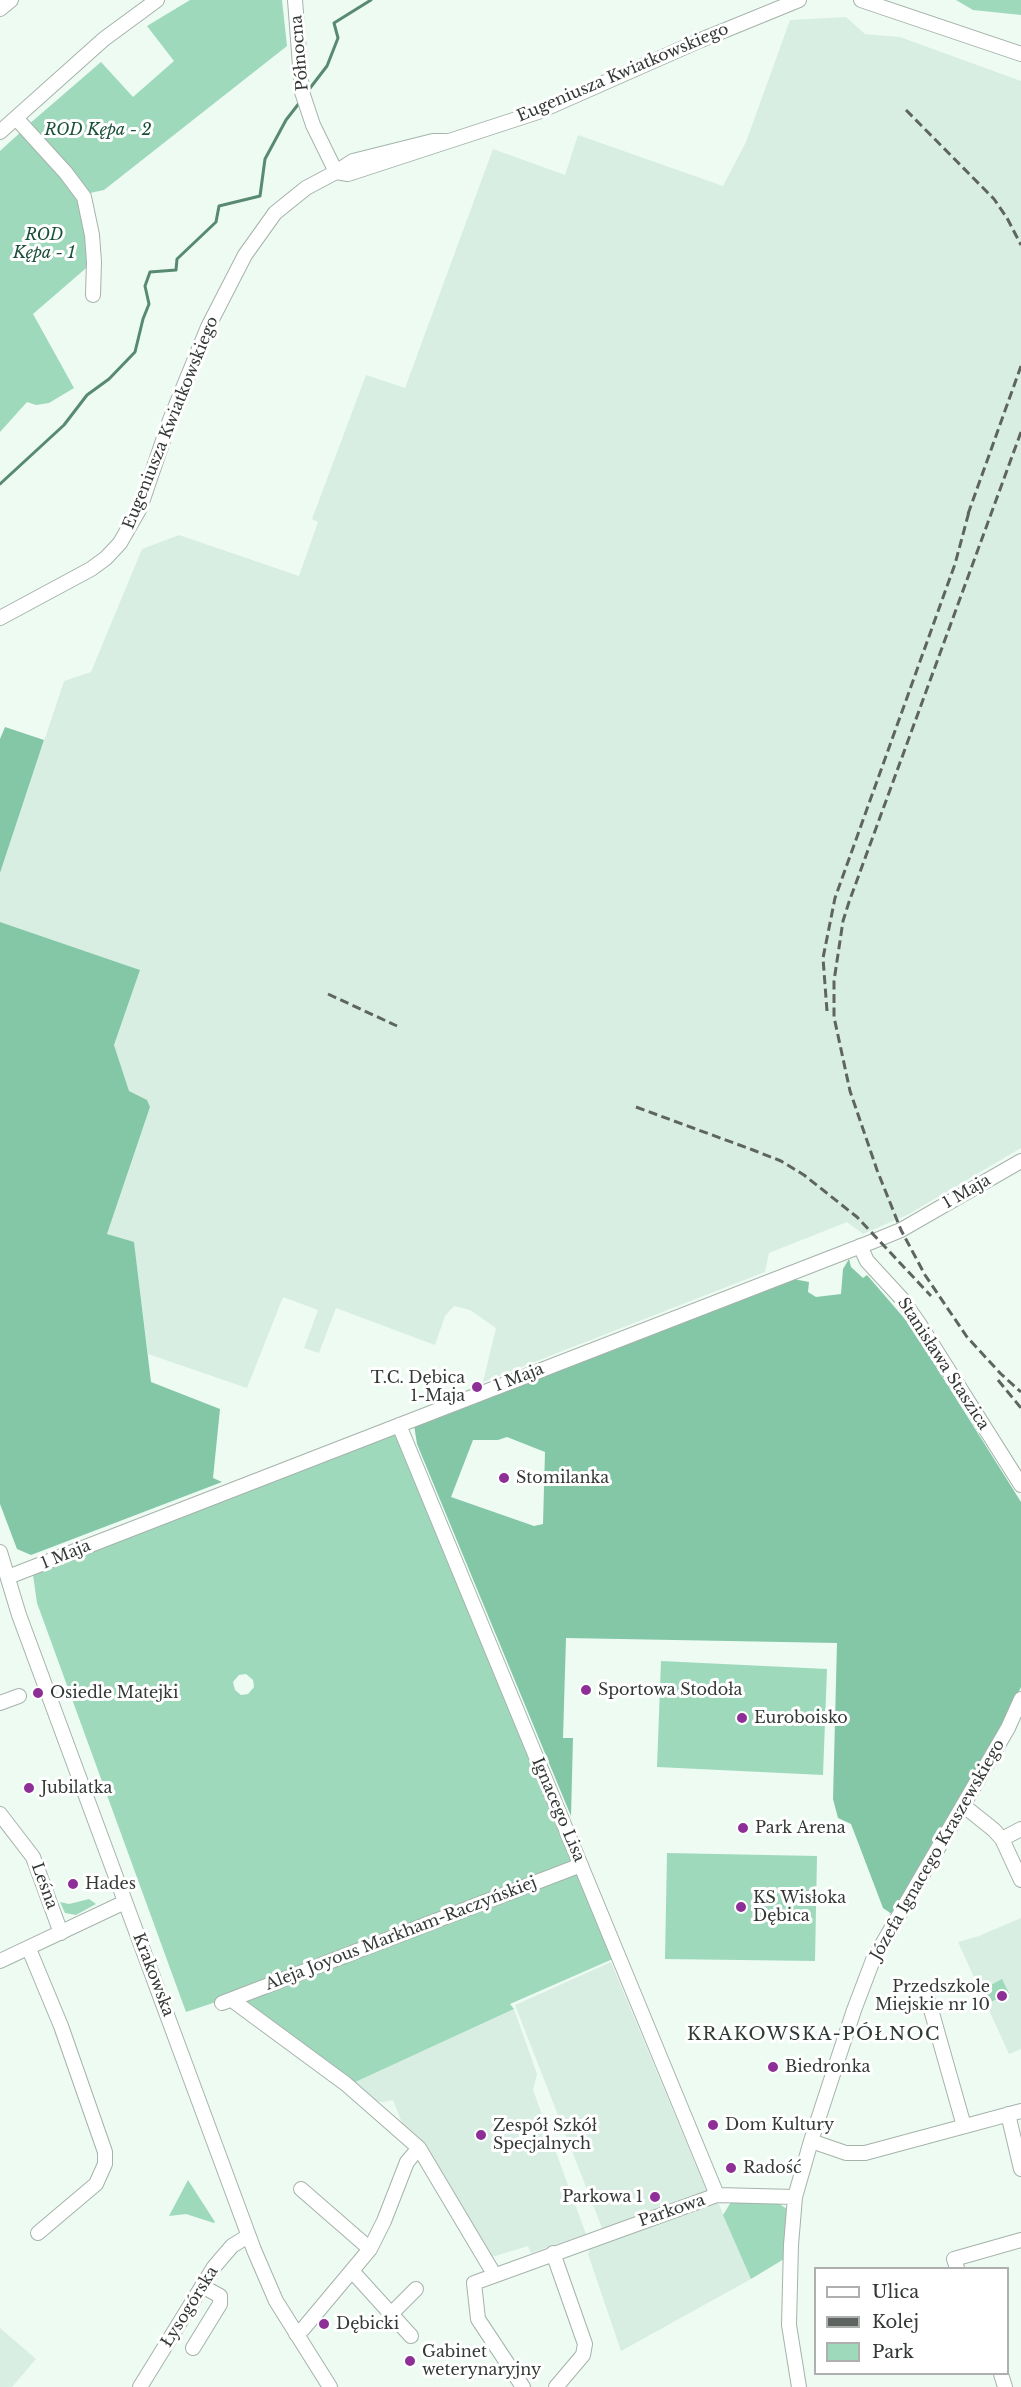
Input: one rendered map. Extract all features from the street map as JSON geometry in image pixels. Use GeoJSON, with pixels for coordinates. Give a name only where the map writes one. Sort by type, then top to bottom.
{"type":"FeatureCollection","features":[{"type":"Feature","properties":{"kind":"street"},"geometry":{"type":"LineString","coordinates":[[0,9],[11,0]]}},
{"type":"Feature","properties":{"kind":"street"},"geometry":{"type":"LineString","coordinates":[[0,132],[104,39],[157,0]]}},
{"type":"Feature","properties":{"kind":"street","name":"Północna"},"geometry":{"type":"LineString","coordinates":[[295,0],[304,98],[312,125],[336,172]]}},
{"type":"Feature","properties":{"kind":"street","name":"Eugeniusza Kwiatkowskiego"},"geometry":{"type":"LineString","coordinates":[[0,618],[91,569],[106,558],[120,543],[140,508],[184,384],[233,275],[275,213],[306,188],[353,161],[433,141],[445,141],[538,112],[701,40],[799,0]]}},
{"type":"Feature","properties":{"kind":"street"},"geometry":{"type":"LineString","coordinates":[[861,0],[1021,54]]}},
{"type":"Feature","properties":{"kind":"street"},"geometry":{"type":"LineString","coordinates":[[16,118],[66,173],[84,197],[92,235],[93,295]]}},
{"type":"Feature","properties":{"kind":"street","name":"1 Maja"},"geometry":{"type":"LineString","coordinates":[[8,1577],[901,1230],[1021,1161]]}},
{"type":"Feature","properties":{"kind":"street","name":"Stanisława Staszica"},"geometry":{"type":"LineString","coordinates":[[860,1246],[867,1261],[902,1299],[920,1325],[1021,1485]]}},
{"type":"Feature","properties":{"kind":"street","name":"Ignacego Lisa"},"geometry":{"type":"LineString","coordinates":[[399,1425],[717,2195]]}},
{"type":"Feature","properties":{"kind":"street","name":"Krakowska"},"geometry":{"type":"LineString","coordinates":[[0,1552],[19,1615],[248,2236],[276,2301],[330,2387]]}},
{"type":"Feature","properties":{"kind":"street"},"geometry":{"type":"LineString","coordinates":[[0,1703],[19,1696]]}},
{"type":"Feature","properties":{"kind":"street","name":"Józefa Ignacego Kraszewskiego"},"geometry":{"type":"LineString","coordinates":[[799,2387],[789,2325],[795,2197],[811,2141],[873,1960],[964,1806],[1008,1728],[1021,1699]]}},
{"type":"Feature","properties":{"kind":"street"},"geometry":{"type":"LineString","coordinates":[[964,1806],[1002,1839],[1021,1880]]}},
{"type":"Feature","properties":{"kind":"street","name":"Leśna"},"geometry":{"type":"LineString","coordinates":[[0,1814],[33,1857],[61,1932]]}},
{"type":"Feature","properties":{"kind":"street"},"geometry":{"type":"LineString","coordinates":[[1002,1839],[1021,1830]]}},
{"type":"Feature","properties":{"kind":"street","name":"Aleja Joyous Markham-Raczyńskiej"},"geometry":{"type":"LineString","coordinates":[[419,2148],[346,2084],[260,2021],[227,2002],[580,1864]]}},
{"type":"Feature","properties":{"kind":"street"},"geometry":{"type":"LineString","coordinates":[[0,1961],[125,1902]]}},
{"type":"Feature","properties":{"kind":"street"},"geometry":{"type":"LineString","coordinates":[[29,1949],[65,2035],[105,2152],[105,2164],[96,2184],[38,2233]]}},
{"type":"Feature","properties":{"kind":"street"},"geometry":{"type":"LineString","coordinates":[[926,1992],[964,2126]]}},
{"type":"Feature","properties":{"kind":"street"},"geometry":{"type":"LineString","coordinates":[[811,2141],[846,2153],[865,2153],[1015,2112],[1021,2169]]}},
{"type":"Feature","properties":{"kind":"street"},"geometry":{"type":"LineString","coordinates":[[296,2334],[303,2329],[370,2248],[384,2221],[407,2162],[419,2148],[494,2274]]}},
{"type":"Feature","properties":{"kind":"street"},"geometry":{"type":"LineString","coordinates":[[301,2189],[370,2248]]}},
{"type":"Feature","properties":{"kind":"street","name":"Parkowa"},"geometry":{"type":"LineString","coordinates":[[524,2387],[478,2319],[474,2283],[717,2195],[795,2197]]}},
{"type":"Feature","properties":{"kind":"street","name":"Łysogórska"},"geometry":{"type":"LineString","coordinates":[[140,2387],[202,2286],[227,2250],[248,2236]]}},
{"type":"Feature","properties":{"kind":"street"},"geometry":{"type":"LineString","coordinates":[[957,2267],[954,2259],[1021,2240]]}},
{"type":"Feature","properties":{"kind":"street"},"geometry":{"type":"LineString","coordinates":[[553,2253],[585,2344],[583,2355],[556,2387]]}},
{"type":"Feature","properties":{"kind":"street"},"geometry":{"type":"LineString","coordinates":[[352,2271],[411,2336]]}},
{"type":"Feature","properties":{"kind":"street"},"geometry":{"type":"LineString","coordinates":[[193,2348],[220,2304],[220,2296],[202,2286]]}},
{"type":"Feature","properties":{"kind":"street"},"geometry":{"type":"LineString","coordinates":[[392,2313],[417,2289]]}},
{"type":"Feature","properties":{"kind":"shaded area"},"geometry":{"type":"Polygon","coordinates":[[[846,17],[865,34],[900,37],[1021,81],[1021,1148],[909,1214],[863,1234],[847,1222],[769,1253],[765,1272],[483,1382],[496,1328],[470,1310],[454,1306],[445,1316],[435,1345],[336,1308],[319,1353],[304,1348],[318,1310],[283,1297],[247,1388],[148,1354],[134,1243],[107,1234],[150,1107],[147,1100],[129,1092],[114,1045],[140,970],[0,922],[0,873],[64,681],[91,672],[142,549],[179,535],[299,576],[318,522],[312,519],[366,375],[405,388],[493,149],[565,175],[578,135],[723,186],[746,142],[790,20],[846,17]]]}},
{"type":"Feature","properties":{"kind":"shaded area","name":"Przedszkole Miejskie nr 10"},"geometry":{"type":"Polygon","coordinates":[[[1021,1918],[1021,2049],[1009,2054],[958,1942],[979,1936],[1021,1918]]]}},
{"type":"Feature","properties":{"kind":"shaded area"},"geometry":{"type":"Polygon","coordinates":[[[611,1962],[707,2192],[604,2233],[515,2005],[611,1962]]]}},
{"type":"Feature","properties":{"kind":"shaded area","name":"Zespół Szkół Specjalnych"},"geometry":{"type":"Polygon","coordinates":[[[514,2009],[537,2074],[533,2090],[586,2234],[531,2253],[528,2246],[489,2258],[404,2128],[393,2100],[383,2102],[371,2100],[351,2084],[514,2009]]]}},
{"type":"Feature","properties":{"kind":"shaded area"},"geometry":{"type":"Polygon","coordinates":[[[718,2202],[751,2279],[621,2351],[588,2254],[591,2246],[718,2202]]]}},
{"type":"Feature","properties":{"kind":"shaded area"},"geometry":{"type":"Polygon","coordinates":[[[0,2328],[36,2359],[12,2387],[0,2387],[0,2328]]]}},
{"type":"Feature","properties":{"kind":"green space","name":"ROD Kępa - 2"},"geometry":{"type":"Polygon","coordinates":[[[190,0],[282,0],[287,46],[104,190],[90,193],[28,125],[101,62],[133,97],[174,61],[147,26],[190,0]]]}},
{"type":"Feature","properties":{"kind":"green space"},"geometry":{"type":"Polygon","coordinates":[[[956,0],[1021,0],[1021,15],[973,10],[956,0]]]}},
{"type":"Feature","properties":{"kind":"green space","name":"ROD Kępa - 1"},"geometry":{"type":"Polygon","coordinates":[[[23,130],[79,195],[92,263],[33,314],[74,388],[49,403],[36,405],[27,402],[0,432],[0,151],[23,130]]]}},
{"type":"Feature","properties":{"kind":"green space"},"geometry":{"type":"Polygon","coordinates":[[[5,727],[44,740],[0,873],[0,739],[5,727]]]}},
{"type":"Feature","properties":{"kind":"green space"},"geometry":{"type":"Polygon","coordinates":[[[0,922],[140,970],[114,1045],[129,1091],[147,1100],[150,1107],[107,1234],[134,1242],[151,1382],[220,1409],[213,1478],[222,1482],[31,1555],[17,1549],[0,1504],[0,922]]]}},
{"type":"Feature","properties":{"kind":"green space"},"geometry":{"type":"Polygon","coordinates":[[[849,1259],[851,1267],[863,1278],[867,1275],[910,1325],[1021,1502],[1021,1687],[1003,1725],[893,1915],[883,1908],[851,1824],[838,1818],[833,1799],[837,1643],[566,1638],[563,1738],[573,1738],[571,1816],[417,1444],[414,1425],[793,1279],[809,1282],[808,1292],[816,1297],[841,1294],[843,1269],[849,1259]],[[507,1437],[498,1440],[473,1440],[451,1497],[534,1526],[543,1524],[545,1452],[507,1437]]]}},
{"type":"Feature","properties":{"kind":"green space"},"geometry":{"type":"Polygon","coordinates":[[[392,1433],[397,1434],[615,1958],[510,2004],[514,2009],[351,2084],[234,1996],[186,2012],[37,1603],[33,1575],[392,1433]],[[246,1674],[239,1675],[233,1682],[235,1690],[241,1695],[248,1694],[254,1687],[253,1680],[246,1674]]]}},
{"type":"Feature","properties":{"kind":"green space","name":"Euroboisko"},"geometry":{"type":"Polygon","coordinates":[[[661,1661],[827,1669],[823,1775],[657,1767],[661,1661]]]}},
{"type":"Feature","properties":{"kind":"green space","name":"KS Wisłoka Dębica"},"geometry":{"type":"Polygon","coordinates":[[[667,1853],[817,1856],[815,1961],[665,1959],[667,1853]]]}},
{"type":"Feature","properties":{"kind":"green space"},"geometry":{"type":"Polygon","coordinates":[[[89,1899],[96,1904],[76,1915],[65,1913],[60,1902],[69,1904],[89,1899]]]}},
{"type":"Feature","properties":{"kind":"green space"},"geometry":{"type":"Polygon","coordinates":[[[1002,1979],[1009,1993],[989,2003],[983,1989],[1002,1979]]]}},
{"type":"Feature","properties":{"kind":"green space"},"geometry":{"type":"Polygon","coordinates":[[[188,2180],[214,2223],[186,2214],[169,2216],[188,2180]]]}},
{"type":"Feature","properties":{"kind":"green space"},"geometry":{"type":"Polygon","coordinates":[[[731,2202],[778,2203],[787,2209],[784,2259],[751,2279],[723,2215],[731,2202]]]}},
{"type":"Feature","properties":{"kind":"waterway"},"geometry":{"type":"LineString","coordinates":[[307,92],[327,66],[338,38],[334,23],[371,0]]}},
{"type":"Feature","properties":{"kind":"waterway"},"geometry":{"type":"LineString","coordinates":[[0,484],[64,425],[87,395],[109,379],[135,352],[149,304],[145,286],[150,272],[176,270],[177,259],[216,222],[219,206],[260,196],[265,159],[286,120],[300,102]]}},
{"type":"Feature","properties":{"kind":"railway"},"geometry":{"type":"LineString","coordinates":[[906,110],[994,199],[1021,245]]}},
{"type":"Feature","properties":{"kind":"railway"},"geometry":{"type":"LineString","coordinates":[[968,514],[1021,366]]}},
{"type":"Feature","properties":{"kind":"railway"},"geometry":{"type":"LineString","coordinates":[[1021,432],[849,902],[843,921],[834,981],[834,1017],[850,1091],[877,1170],[901,1230],[925,1275],[967,1337],[1021,1392]]}},
{"type":"Feature","properties":{"kind":"railway"},"geometry":{"type":"LineString","coordinates":[[827,1011],[823,958],[835,898],[955,564],[970,508]]}},
{"type":"Feature","properties":{"kind":"railway"},"geometry":{"type":"LineString","coordinates":[[328,994],[397,1026]]}},
{"type":"Feature","properties":{"kind":"railway"},"geometry":{"type":"LineString","coordinates":[[636,1107],[781,1161],[804,1175],[857,1217],[931,1296]]}},
{"type":"Feature","properties":{"kind":"railway"},"geometry":{"type":"LineString","coordinates":[[998,1380],[1021,1408]]}},
{"type":"Feature","properties":{"kind":"place","name":"T.C. Dębica 1-Maja"},"geometry":{"type":"Point","coordinates":[477,1387]}},
{"type":"Feature","properties":{"kind":"place","name":"Stomilanka"},"geometry":{"type":"Point","coordinates":[504,1478]}},
{"type":"Feature","properties":{"kind":"place","name":"Sportowa Stodoła"},"geometry":{"type":"Point","coordinates":[586,1690]}},
{"type":"Feature","properties":{"kind":"place","name":"Osiedle Matejki"},"geometry":{"type":"Point","coordinates":[38,1693]}},
{"type":"Feature","properties":{"kind":"place","name":"Euroboisko"},"geometry":{"type":"Point","coordinates":[742,1718]}},
{"type":"Feature","properties":{"kind":"place","name":"Jubilatka"},"geometry":{"type":"Point","coordinates":[29,1788]}},
{"type":"Feature","properties":{"kind":"place","name":"Park Arena"},"geometry":{"type":"Point","coordinates":[743,1828]}},
{"type":"Feature","properties":{"kind":"place","name":"Hades"},"geometry":{"type":"Point","coordinates":[73,1884]}},
{"type":"Feature","properties":{"kind":"place","name":"KS Wisłoka Dębica"},"geometry":{"type":"Point","coordinates":[741,1907]}},
{"type":"Feature","properties":{"kind":"place","name":"Przedszkole Miejskie nr 10"},"geometry":{"type":"Point","coordinates":[1002,1996]}},
{"type":"Feature","properties":{"kind":"place","name":"Biedronka"},"geometry":{"type":"Point","coordinates":[773,2067]}},
{"type":"Feature","properties":{"kind":"place","name":"Dom Kultury"},"geometry":{"type":"Point","coordinates":[713,2125]}},
{"type":"Feature","properties":{"kind":"place","name":"Zespół Szkół Specjalnych"},"geometry":{"type":"Point","coordinates":[481,2135]}},
{"type":"Feature","properties":{"kind":"place","name":"Radość"},"geometry":{"type":"Point","coordinates":[731,2168]}},
{"type":"Feature","properties":{"kind":"place","name":"Parkowa 1"},"geometry":{"type":"Point","coordinates":[655,2197]}},
{"type":"Feature","properties":{"kind":"place","name":"Dębicki"},"geometry":{"type":"Point","coordinates":[324,2324]}},
{"type":"Feature","properties":{"kind":"place","name":"Gabinet weterynaryjny"},"geometry":{"type":"Point","coordinates":[410,2361]}},
{"type":"Feature","properties":{"kind":"district","name":"KRAKOWSKA-PÓŁNOC"},"geometry":{"type":"Point","coordinates":[814,2035]}}]}
